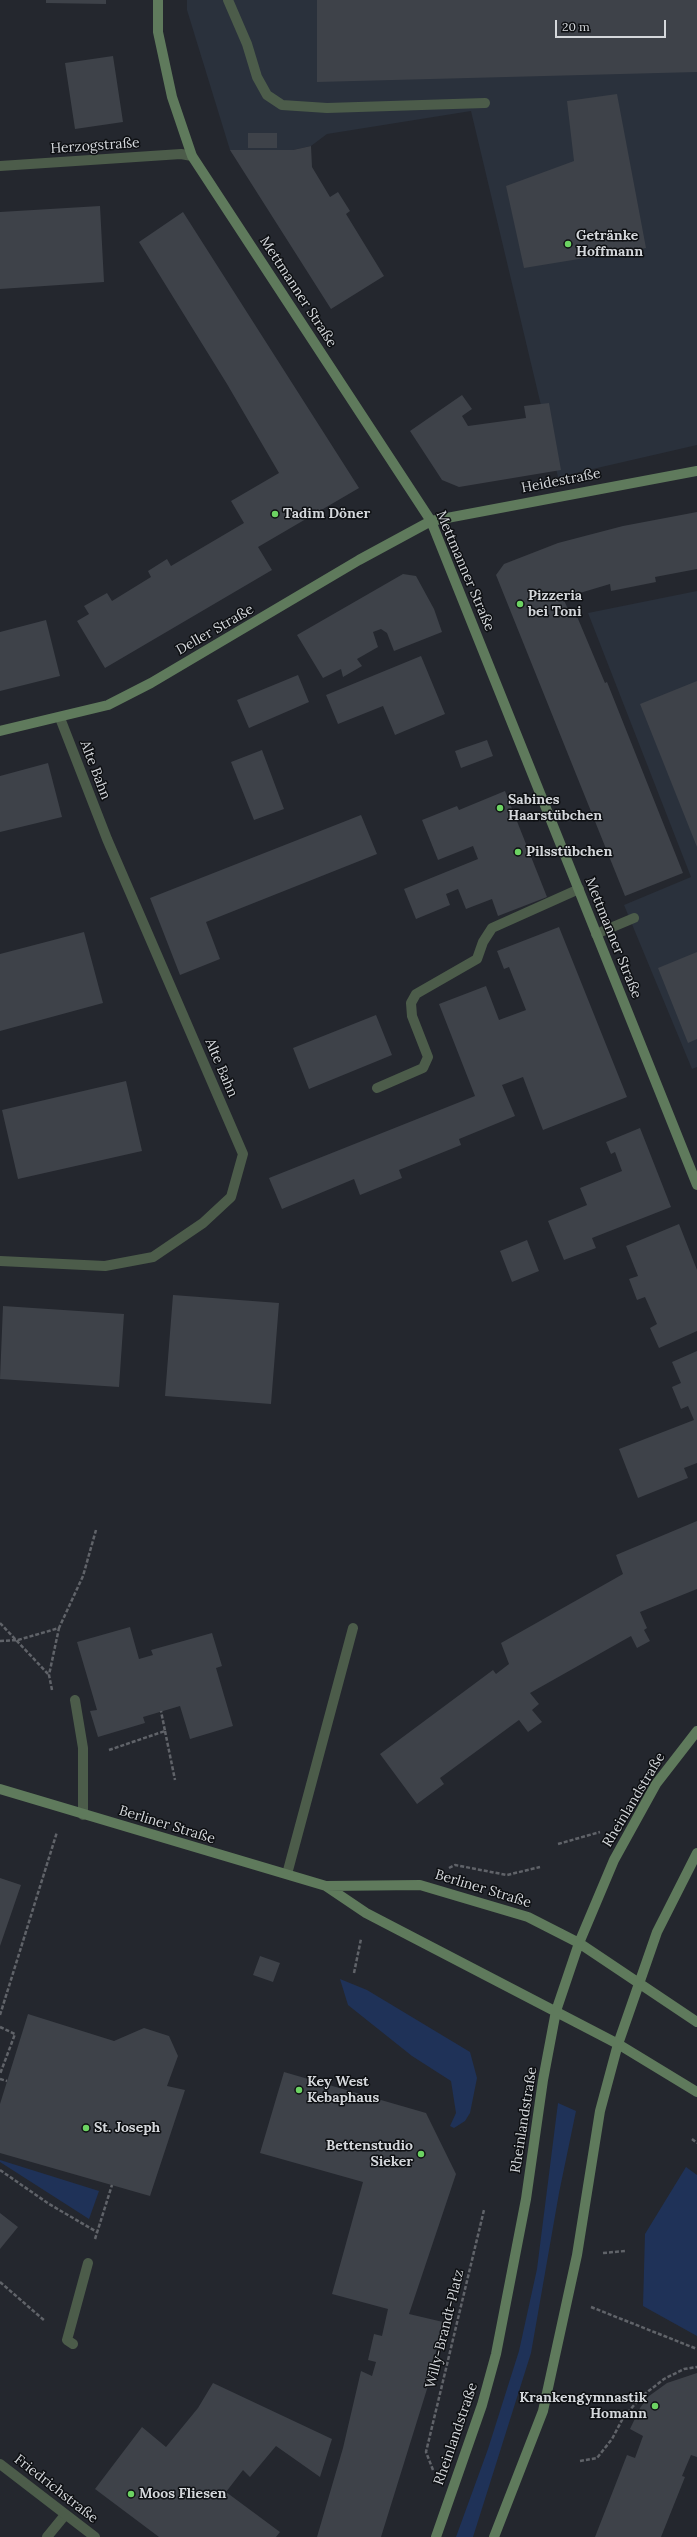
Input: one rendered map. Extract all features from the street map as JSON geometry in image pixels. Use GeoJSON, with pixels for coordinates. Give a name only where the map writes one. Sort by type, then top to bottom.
{"type":"FeatureCollection","features":[{"type":"Feature","properties":{"kind":"main road","name":"Mettmanner Straße"},"geometry":{"type":"LineString","coordinates":[[158,0],[158,32],[172,97],[192,156],[431,521],[697,1185]]}},
{"type":"Feature","properties":{"kind":"main road","name":"Heidestraße"},"geometry":{"type":"LineString","coordinates":[[431,521],[697,471]]}},
{"type":"Feature","properties":{"kind":"main road","name":"Deller Straße"},"geometry":{"type":"LineString","coordinates":[[0,732],[108,705],[151,682],[359,560],[431,521]]}},
{"type":"Feature","properties":{"kind":"main road","name":"Rheinlandstraße"},"geometry":{"type":"LineString","coordinates":[[436,2537],[482,2405],[496,2354],[526,2199],[543,2080],[556,2011],[579,1943],[614,1860],[633,1822],[656,1784],[697,1731]]}},
{"type":"Feature","properties":{"kind":"main road","name":"Berliner Straße"},"geometry":{"type":"LineString","coordinates":[[0,1789],[83,1815],[326,1886],[366,1913],[511,1990],[556,2011],[618,2044],[697,2092]]}},
{"type":"Feature","properties":{"kind":"main road"},"geometry":{"type":"LineString","coordinates":[[494,2537],[543,2410],[568,2298],[600,2111],[618,2044],[638,1981],[657,1932],[697,1853]]}},
{"type":"Feature","properties":{"kind":"main road","name":"Berliner Straße"},"geometry":{"type":"LineString","coordinates":[[326,1886],[420,1885],[528,1916],[579,1943],[638,1981],[697,2022]]}},
{"type":"Feature","properties":{"kind":"street"},"geometry":{"type":"LineString","coordinates":[[228,0],[247,44],[257,77],[267,95],[282,105],[327,108],[485,103]]}},
{"type":"Feature","properties":{"kind":"street","name":"Herzogstraße"},"geometry":{"type":"LineString","coordinates":[[0,166],[181,154],[192,156]]}},
{"type":"Feature","properties":{"kind":"street","name":"Alte Bahn"},"geometry":{"type":"LineString","coordinates":[[0,1261],[105,1266],[153,1257],[203,1223],[231,1197],[243,1154],[107,839],[60,718]]}},
{"type":"Feature","properties":{"kind":"street"},"geometry":{"type":"LineString","coordinates":[[377,1088],[423,1068],[428,1057],[412,1016],[411,1003],[416,994],[477,959],[483,942],[492,928],[579,890]]}},
{"type":"Feature","properties":{"kind":"street"},"geometry":{"type":"LineString","coordinates":[[596,934],[634,918]]}},
{"type":"Feature","properties":{"kind":"street"},"geometry":{"type":"LineString","coordinates":[[287,1874],[353,1628]]}},
{"type":"Feature","properties":{"kind":"street"},"geometry":{"type":"LineString","coordinates":[[75,1700],[83,1748],[83,1815]]}},
{"type":"Feature","properties":{"kind":"street"},"geometry":{"type":"LineString","coordinates":[[70,2342],[88,2263]]}},
{"type":"Feature","properties":{"kind":"street","name":"Friedrichstraße"},"geometry":{"type":"LineString","coordinates":[[0,2464],[95,2537]]}},
{"type":"Feature","properties":{"kind":"street"},"geometry":{"type":"LineString","coordinates":[[47,2537],[65,2515]]}},
{"type":"Feature","properties":{"kind":"path"},"geometry":{"type":"LineString","coordinates":[[0,1641],[18,1640],[59,1628],[83,1576],[96,1530]]}},
{"type":"Feature","properties":{"kind":"path"},"geometry":{"type":"LineString","coordinates":[[0,1623],[18,1640],[49,1675]]}},
{"type":"Feature","properties":{"kind":"path"},"geometry":{"type":"LineString","coordinates":[[161,1711],[175,1780]]}},
{"type":"Feature","properties":{"kind":"path"},"geometry":{"type":"LineString","coordinates":[[106,1751],[165,1730]]}},
{"type":"Feature","properties":{"kind":"path"},"geometry":{"type":"LineString","coordinates":[[0,2015],[63,1808]]}},
{"type":"Feature","properties":{"kind":"path"},"geometry":{"type":"LineString","coordinates":[[558,1844],[633,1822]]}},
{"type":"Feature","properties":{"kind":"path"},"geometry":{"type":"LineString","coordinates":[[420,1885],[455,1865],[507,1875],[540,1867]]}},
{"type":"Feature","properties":{"kind":"path"},"geometry":{"type":"LineString","coordinates":[[354,1973],[366,1913]]}},
{"type":"Feature","properties":{"kind":"path"},"geometry":{"type":"LineString","coordinates":[[0,2027],[15,2034],[0,2074]]}},
{"type":"Feature","properties":{"kind":"path"},"geometry":{"type":"LineString","coordinates":[[0,2079],[7,2082]]}},
{"type":"Feature","properties":{"kind":"path"},"geometry":{"type":"LineString","coordinates":[[692,2138],[697,2143]]}},
{"type":"Feature","properties":{"kind":"path"},"geometry":{"type":"LineString","coordinates":[[0,2170],[49,2204],[97,2232],[112,2185]]}},
{"type":"Feature","properties":{"kind":"path","name":"Willy-Brandt-Platz"},"geometry":{"type":"LineString","coordinates":[[426,2452],[484,2210]]}},
{"type":"Feature","properties":{"kind":"path"},"geometry":{"type":"LineString","coordinates":[[0,2282],[70,2342]]}},
{"type":"Feature","properties":{"kind":"path"},"geometry":{"type":"LineString","coordinates":[[568,2298],[697,2349]]}},
{"type":"Feature","properties":{"kind":"path"},"geometry":{"type":"LineString","coordinates":[[580,2461],[597,2458],[612,2439],[623,2418],[641,2397],[664,2379],[684,2369],[697,2367]]}},
{"type":"Feature","properties":{"kind":"shaded area"},"geometry":{"type":"Polygon","coordinates":[[[187,0],[697,0],[697,445],[558,477],[471,111],[327,134],[311,146],[293,150],[230,150],[187,10],[187,0]]]}},
{"type":"Feature","properties":{"kind":"shaded area"},"geometry":{"type":"Polygon","coordinates":[[[697,591],[697,1067],[692,1069],[624,905],[691,877],[588,613],[697,591]]]}},
{"type":"Feature","properties":{"kind":"shaded area"},"geometry":{"type":"Polygon","coordinates":[[[340,1979],[367,1990],[470,2052],[477,2078],[470,2113],[465,2121],[454,2128],[450,2126],[456,2113],[451,2081],[412,2056],[348,2005],[340,1979]]]}},
{"type":"Feature","properties":{"kind":"shaded area"},"geometry":{"type":"Polygon","coordinates":[[[558,2103],[576,2111],[559,2193],[531,2353],[473,2537],[456,2537],[488,2449],[519,2351],[537,2269],[558,2103]]]}},
{"type":"Feature","properties":{"kind":"shaded area"},"geometry":{"type":"Polygon","coordinates":[[[0,2160],[99,2191],[89,2219],[0,2162],[0,2160]]]}},
{"type":"Feature","properties":{"kind":"shaded area"},"geometry":{"type":"Polygon","coordinates":[[[686,2167],[697,2175],[697,2336],[643,2306],[645,2234],[686,2167]]]}},
{"type":"Feature","properties":{"kind":"building"},"geometry":{"type":"Polygon","coordinates":[[[46,0],[106,0],[106,4],[46,3],[46,0]]]}},
{"type":"Feature","properties":{"kind":"building"},"geometry":{"type":"Polygon","coordinates":[[[317,0],[697,0],[697,72],[317,82],[317,0]]]}},
{"type":"Feature","properties":{"kind":"building"},"geometry":{"type":"Polygon","coordinates":[[[113,56],[123,122],[75,129],[65,63],[113,56]]]}},
{"type":"Feature","properties":{"kind":"building"},"geometry":{"type":"Polygon","coordinates":[[[617,94],[646,248],[524,268],[506,186],[574,161],[567,101],[617,94]]]}},
{"type":"Feature","properties":{"kind":"building"},"geometry":{"type":"Polygon","coordinates":[[[248,133],[277,133],[277,148],[248,148],[248,133]]]}},
{"type":"Feature","properties":{"kind":"building"},"geometry":{"type":"Polygon","coordinates":[[[311,146],[312,167],[330,197],[338,192],[350,211],[346,214],[384,276],[331,309],[230,150],[293,150],[311,146]]]}},
{"type":"Feature","properties":{"kind":"building"},"geometry":{"type":"Polygon","coordinates":[[[100,206],[104,282],[0,289],[0,212],[100,206]]]}},
{"type":"Feature","properties":{"kind":"building"},"geometry":{"type":"Polygon","coordinates":[[[183,212],[359,488],[258,547],[272,570],[105,668],[77,621],[89,614],[84,606],[107,593],[112,601],[151,577],[148,571],[167,559],[171,566],[244,523],[231,501],[279,473],[227,384],[139,242],[183,212]]]}},
{"type":"Feature","properties":{"kind":"building"},"geometry":{"type":"Polygon","coordinates":[[[462,395],[472,409],[462,416],[468,426],[526,418],[524,406],[549,403],[561,470],[459,487],[442,480],[410,431],[462,395]]]}},
{"type":"Feature","properties":{"kind":"building"},"geometry":{"type":"Polygon","coordinates":[[[697,512],[697,569],[655,577],[656,582],[611,591],[610,584],[563,598],[571,616],[576,614],[605,683],[607,682],[683,873],[625,896],[496,575],[504,564],[558,543],[623,526],[697,512]]]}},
{"type":"Feature","properties":{"kind":"building"},"geometry":{"type":"Polygon","coordinates":[[[403,574],[416,576],[434,609],[442,632],[394,651],[387,633],[381,629],[373,632],[378,647],[357,659],[362,666],[343,677],[341,669],[323,678],[297,635],[403,574]]]}},
{"type":"Feature","properties":{"kind":"building"},"geometry":{"type":"Polygon","coordinates":[[[46,620],[60,676],[0,691],[0,632],[46,620]]]}},
{"type":"Feature","properties":{"kind":"building"},"geometry":{"type":"Polygon","coordinates":[[[421,656],[445,714],[395,735],[383,706],[338,724],[326,695],[421,656]]]}},
{"type":"Feature","properties":{"kind":"building"},"geometry":{"type":"Polygon","coordinates":[[[298,675],[309,702],[249,728],[237,700],[298,675]]]}},
{"type":"Feature","properties":{"kind":"building"},"geometry":{"type":"Polygon","coordinates":[[[697,681],[697,847],[640,704],[697,681]]]}},
{"type":"Feature","properties":{"kind":"building"},"geometry":{"type":"Polygon","coordinates":[[[487,740],[493,756],[461,768],[455,751],[487,740]]]}},
{"type":"Feature","properties":{"kind":"building"},"geometry":{"type":"Polygon","coordinates":[[[262,750],[284,809],[254,820],[231,762],[262,750]]]}},
{"type":"Feature","properties":{"kind":"building"},"geometry":{"type":"Polygon","coordinates":[[[48,763],[62,817],[0,832],[0,776],[48,763]]]}},
{"type":"Feature","properties":{"kind":"building"},"geometry":{"type":"Polygon","coordinates":[[[505,791],[547,897],[498,916],[492,899],[466,909],[458,889],[446,894],[450,905],[416,919],[404,889],[478,859],[473,846],[438,860],[422,820],[457,806],[459,810],[505,791]]]}},
{"type":"Feature","properties":{"kind":"building"},"geometry":{"type":"Polygon","coordinates":[[[361,815],[377,854],[206,922],[220,959],[180,975],[150,898],[361,815]]]}},
{"type":"Feature","properties":{"kind":"building"},"geometry":{"type":"Polygon","coordinates":[[[559,927],[627,1097],[543,1130],[523,1077],[502,1085],[515,1116],[459,1139],[461,1145],[399,1170],[402,1178],[360,1195],[354,1179],[282,1209],[269,1178],[475,1096],[439,1004],[486,986],[499,1020],[526,1010],[509,967],[504,969],[497,951],[559,927]]]}},
{"type":"Feature","properties":{"kind":"building"},"geometry":{"type":"Polygon","coordinates":[[[84,932],[103,1003],[0,1031],[0,954],[84,932]]]}},
{"type":"Feature","properties":{"kind":"building"},"geometry":{"type":"Polygon","coordinates":[[[697,952],[697,1039],[688,1043],[658,968],[697,952]]]}},
{"type":"Feature","properties":{"kind":"building"},"geometry":{"type":"Polygon","coordinates":[[[376,1015],[392,1055],[309,1089],[293,1048],[376,1015]]]}},
{"type":"Feature","properties":{"kind":"building"},"geometry":{"type":"Polygon","coordinates":[[[126,1081],[142,1151],[18,1179],[2,1110],[126,1081]]]}},
{"type":"Feature","properties":{"kind":"building"},"geometry":{"type":"Polygon","coordinates":[[[640,1128],[671,1207],[592,1238],[596,1248],[564,1260],[548,1221],[587,1205],[580,1188],[622,1171],[615,1152],[611,1154],[606,1142],[640,1128]]]}},
{"type":"Feature","properties":{"kind":"building"},"geometry":{"type":"Polygon","coordinates":[[[679,1224],[697,1270],[697,1331],[659,1348],[650,1328],[657,1324],[645,1297],[637,1300],[629,1279],[638,1276],[626,1246],[679,1224]]]}},
{"type":"Feature","properties":{"kind":"building"},"geometry":{"type":"Polygon","coordinates":[[[527,1240],[539,1271],[512,1282],[500,1251],[527,1240]]]}},
{"type":"Feature","properties":{"kind":"building"},"geometry":{"type":"Polygon","coordinates":[[[173,1295],[279,1303],[271,1404],[165,1396],[173,1295]]]}},
{"type":"Feature","properties":{"kind":"building"},"geometry":{"type":"Polygon","coordinates":[[[3,1306],[124,1314],[119,1387],[0,1379],[3,1306]]]}},
{"type":"Feature","properties":{"kind":"building"},"geometry":{"type":"Polygon","coordinates":[[[697,1351],[697,1463],[684,1468],[688,1478],[638,1498],[619,1449],[694,1420],[688,1406],[681,1409],[672,1387],[681,1383],[672,1362],[697,1351]]]}},
{"type":"Feature","properties":{"kind":"building"},"geometry":{"type":"Polygon","coordinates":[[[697,1521],[697,1589],[640,1612],[647,1628],[644,1630],[650,1641],[637,1648],[631,1636],[530,1693],[539,1704],[532,1710],[542,1722],[528,1732],[519,1720],[440,1778],[444,1784],[417,1804],[380,1754],[493,1670],[496,1674],[509,1664],[501,1643],[623,1574],[616,1555],[697,1521]]]}},
{"type":"Feature","properties":{"kind":"building"},"geometry":{"type":"Polygon","coordinates":[[[130,1627],[139,1659],[153,1655],[151,1650],[212,1633],[222,1666],[216,1668],[233,1726],[190,1739],[180,1706],[143,1717],[145,1723],[98,1737],[90,1711],[97,1710],[77,1642],[130,1627]]]}},
{"type":"Feature","properties":{"kind":"building"},"geometry":{"type":"Polygon","coordinates":[[[0,1878],[21,1885],[0,1946],[0,1878]]]}},
{"type":"Feature","properties":{"kind":"building"},"geometry":{"type":"Polygon","coordinates":[[[260,1956],[280,1963],[273,1982],[253,1975],[260,1956]]]}},
{"type":"Feature","properties":{"kind":"building","name":"St. Joseph"},"geometry":{"type":"Polygon","coordinates":[[[28,2014],[114,2041],[144,2028],[169,2036],[178,2056],[167,2086],[185,2090],[150,2196],[0,2153],[0,2104],[28,2014]]]}},
{"type":"Feature","properties":{"kind":"building"},"geometry":{"type":"Polygon","coordinates":[[[284,2072],[426,2113],[456,2174],[409,2314],[443,2322],[427,2389],[381,2537],[317,2537],[343,2448],[361,2371],[372,2376],[376,2362],[368,2360],[374,2334],[382,2336],[388,2309],[332,2294],[363,2182],[260,2153],[284,2072]]]}},
{"type":"Feature","properties":{"kind":"building"},"geometry":{"type":"Polygon","coordinates":[[[0,2213],[18,2227],[0,2249],[0,2213]]]}},
{"type":"Feature","properties":{"kind":"building"},"geometry":{"type":"Polygon","coordinates":[[[697,2373],[697,2457],[691,2455],[682,2476],[685,2477],[661,2537],[595,2537],[627,2455],[635,2458],[643,2436],[630,2429],[640,2408],[649,2396],[667,2383],[697,2373]]]}},
{"type":"Feature","properties":{"kind":"building"},"geometry":{"type":"Polygon","coordinates":[[[213,2383],[332,2439],[320,2477],[276,2446],[250,2477],[243,2470],[226,2492],[280,2532],[276,2537],[159,2537],[95,2489],[142,2427],[166,2447],[198,2408],[213,2383]]]}},
{"type":"Feature","properties":{"kind":"place","name":"Getränke Hoffmann"},"geometry":{"type":"Point","coordinates":[568,244]}},
{"type":"Feature","properties":{"kind":"place","name":"Tadim Döner"},"geometry":{"type":"Point","coordinates":[275,514]}},
{"type":"Feature","properties":{"kind":"place","name":"Pizzeria bei Toni"},"geometry":{"type":"Point","coordinates":[520,604]}},
{"type":"Feature","properties":{"kind":"place","name":"Sabines Haarstübchen"},"geometry":{"type":"Point","coordinates":[500,808]}},
{"type":"Feature","properties":{"kind":"place","name":"Pilsstübchen"},"geometry":{"type":"Point","coordinates":[518,852]}},
{"type":"Feature","properties":{"kind":"place","name":"Key West Kebaphaus"},"geometry":{"type":"Point","coordinates":[299,2090]}},
{"type":"Feature","properties":{"kind":"place","name":"St. Joseph"},"geometry":{"type":"Point","coordinates":[86,2128]}},
{"type":"Feature","properties":{"kind":"place","name":"Bettenstudio Sieker"},"geometry":{"type":"Point","coordinates":[421,2154]}},
{"type":"Feature","properties":{"kind":"place","name":"Krankengymnastik Homann"},"geometry":{"type":"Point","coordinates":[655,2406]}},
{"type":"Feature","properties":{"kind":"place","name":"Moos Fliesen"},"geometry":{"type":"Point","coordinates":[131,2494]}}]}
